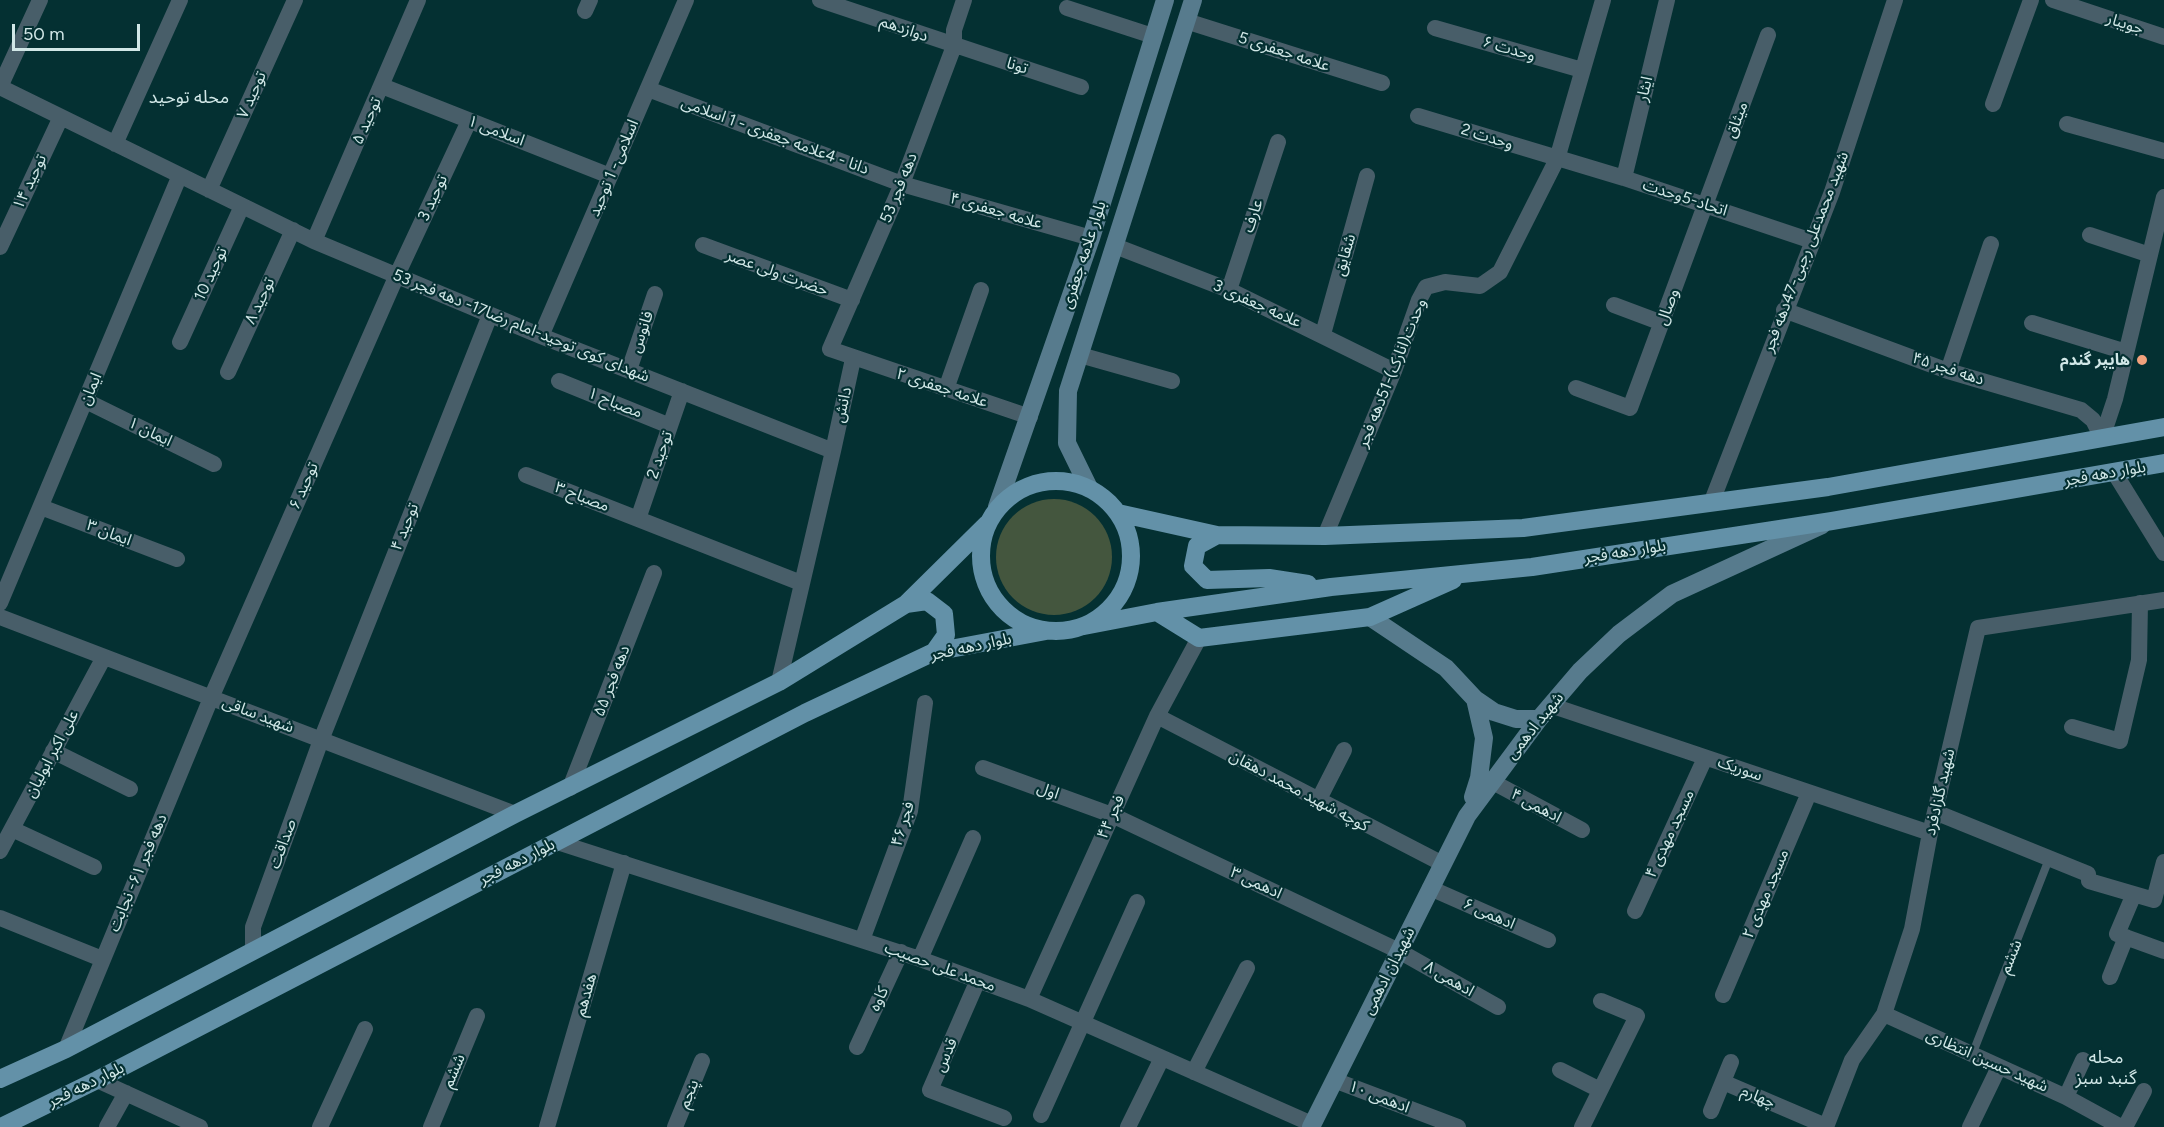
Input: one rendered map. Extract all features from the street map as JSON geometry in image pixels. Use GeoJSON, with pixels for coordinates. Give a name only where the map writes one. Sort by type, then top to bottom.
{"type":"FeatureCollection","features":[{"type":"Feature","properties":{"kind":"main road"},"geometry":{"type":"LineString","coordinates":[[1118,513],[1217,535],[1325,536],[1523,528],[1828,487],[2164,427]]}},
{"type":"Feature","properties":{"kind":"main road","name":"بلوار دهه فجر"},"geometry":{"type":"LineString","coordinates":[[1084,626],[1156,612],[1331,587],[1532,567],[1832,520],[2164,463]]}},
{"type":"Feature","properties":{"kind":"main road"},"geometry":{"type":"LineString","coordinates":[[1050,480],[1070,481],[1089,488],[1105,499],[1118,513],[1127,531],[1131,549],[1130,569],[1125,587],[1108,610],[1084,626],[1065,631],[1046,631],[1026,626],[1009,616],[995,601],[985,584],[980,564],[981,544],[987,524],[997,507],[1012,494],[1030,484],[1050,480]]}},
{"type":"Feature","properties":{"kind":"main road"},"geometry":{"type":"LineString","coordinates":[[0,1079],[66,1049],[253,949],[515,814],[779,682],[906,604],[987,524]]}},
{"type":"Feature","properties":{"kind":"main road"},"geometry":{"type":"LineString","coordinates":[[1217,535],[1197,546],[1193,566],[1207,580],[1269,578],[1331,587]]}},
{"type":"Feature","properties":{"kind":"main road"},"geometry":{"type":"LineString","coordinates":[[1156,612],[1199,638],[1370,616],[1470,573]]}},
{"type":"Feature","properties":{"kind":"main road"},"geometry":{"type":"LineString","coordinates":[[906,604],[927,601],[944,614],[946,635],[934,652]]}},
{"type":"Feature","properties":{"kind":"main road","name":"بلوار دهه فجر"},"geometry":{"type":"LineString","coordinates":[[1,1127],[97,1080],[805,713],[934,652],[1046,631]]}},
{"type":"Feature","properties":{"kind":"street"},"geometry":{"type":"LineString","coordinates":[[0,87],[40,0]]}},
{"type":"Feature","properties":{"kind":"street"},"geometry":{"type":"LineString","coordinates":[[115,144],[180,0]]}},
{"type":"Feature","properties":{"kind":"street","name":"توحید ۷"},"geometry":{"type":"LineString","coordinates":[[209,190],[295,0]]}},
{"type":"Feature","properties":{"kind":"street","name":"توحید ۵"},"geometry":{"type":"LineString","coordinates":[[314,241],[418,0]]}},
{"type":"Feature","properties":{"kind":"street","name":"اسلامی- 1 توحید"},"geometry":{"type":"LineString","coordinates":[[541,336],[686,0]]}},
{"type":"Feature","properties":{"kind":"street","name":"دوازدهم"},"geometry":{"type":"LineString","coordinates":[[823,0],[954,46]]}},
{"type":"Feature","properties":{"kind":"street","name":"دهه فجر 53"},"geometry":{"type":"LineString","coordinates":[[853,359],[830,349],[902,184],[954,46],[954,30],[964,0]]}},
{"type":"Feature","properties":{"kind":"street","name":"بلوار علامه جعفری"},"geometry":{"type":"LineString","coordinates":[[997,507],[1091,238],[1165,0]]}},
{"type":"Feature","properties":{"kind":"street","name":"بلوار علامه جعفری"},"geometry":{"type":"LineString","coordinates":[[1089,488],[1067,443],[1068,391],[1193,0]]}},
{"type":"Feature","properties":{"kind":"street","name":"وحدت(انارک)-51دهه فجر"},"geometry":{"type":"LineString","coordinates":[[1325,536],[1394,372],[1419,300],[1426,287],[1445,282],[1480,286],[1500,272],[1557,159],[1603,0]]}},
{"type":"Feature","properties":{"kind":"street","name":"ایثار"},"geometry":{"type":"LineString","coordinates":[[1624,178],[1667,0]]}},
{"type":"Feature","properties":{"kind":"street","name":"شهید محمدعلی رجبی-47دهه فجر"},"geometry":{"type":"LineString","coordinates":[[1712,501],[1784,310],[1832,192],[1895,0]]}},
{"type":"Feature","properties":{"kind":"street"},"geometry":{"type":"LineString","coordinates":[[1993,104],[2031,0]]}},
{"type":"Feature","properties":{"kind":"street","name":"جویبار"},"geometry":{"type":"LineString","coordinates":[[2053,0],[2164,37]]}},
{"type":"Feature","properties":{"kind":"street"},"geometry":{"type":"LineString","coordinates":[[1067,8],[1179,45]]}},
{"type":"Feature","properties":{"kind":"street","name":"علامه جعفری 5"},"geometry":{"type":"LineString","coordinates":[[1186,21],[1382,83]]}},
{"type":"Feature","properties":{"kind":"street","name":"وحدت ۶"},"geometry":{"type":"LineString","coordinates":[[1435,28],[1582,70]]}},
{"type":"Feature","properties":{"kind":"street","name":"میثاق"},"geometry":{"type":"LineString","coordinates":[[1705,205],[1768,35]]}},
{"type":"Feature","properties":{"kind":"street","name":"تونا"},"geometry":{"type":"LineString","coordinates":[[954,46],[1081,87]]}},
{"type":"Feature","properties":{"kind":"street","name":"اسلامی ۱"},"geometry":{"type":"LineString","coordinates":[[382,86],[610,176]]}},
{"type":"Feature","properties":{"kind":"street","name":"شهدای کوی توحید-امام رضا17- دهه فجر 53"},"geometry":{"type":"LineString","coordinates":[[0,87],[314,241],[541,336],[833,451]]}},
{"type":"Feature","properties":{"kind":"street","name":"دانا - 4علامه جعفری - 1 اسلامی"},"geometry":{"type":"LineString","coordinates":[[648,89],[902,184]]}},
{"type":"Feature","properties":{"kind":"street","name":"وحدت 2"},"geometry":{"type":"LineString","coordinates":[[1418,116],[1557,159]]}},
{"type":"Feature","properties":{"kind":"street","name":"توحید ۱۴"},"geometry":{"type":"LineString","coordinates":[[0,247],[61,117]]}},
{"type":"Feature","properties":{"kind":"street","name":"توحید 3"},"geometry":{"type":"LineString","coordinates":[[397,275],[469,121]]}},
{"type":"Feature","properties":{"kind":"street"},"geometry":{"type":"LineString","coordinates":[[2067,124],[2164,151]]}},
{"type":"Feature","properties":{"kind":"street","name":"عارف"},"geometry":{"type":"LineString","coordinates":[[1229,290],[1278,142]]}},
{"type":"Feature","properties":{"kind":"street","name":"اتحاد-5وحدت"},"geometry":{"type":"LineString","coordinates":[[1557,159],[1624,178],[1812,241]]}},
{"type":"Feature","properties":{"kind":"street","name":"ایمان"},"geometry":{"type":"LineString","coordinates":[[0,603],[180,176]]}},
{"type":"Feature","properties":{"kind":"street","name":"شقایق"},"geometry":{"type":"LineString","coordinates":[[1323,334],[1367,176]]}},
{"type":"Feature","properties":{"kind":"street","name":"علامه جعفری ۴"},"geometry":{"type":"LineString","coordinates":[[902,184],[1091,238]]}},
{"type":"Feature","properties":{"kind":"street"},"geometry":{"type":"LineString","coordinates":[[2102,438],[2126,352],[2164,197]]}},
{"type":"Feature","properties":{"kind":"street","name":"وصال"},"geometry":{"type":"LineString","coordinates":[[1576,388],[1630,408],[1705,205]]}},
{"type":"Feature","properties":{"kind":"street","name":"توحید 10"},"geometry":{"type":"LineString","coordinates":[[180,342],[242,206]]}},
{"type":"Feature","properties":{"kind":"street","name":"توحید ۸"},"geometry":{"type":"LineString","coordinates":[[228,372],[292,230]]}},
{"type":"Feature","properties":{"kind":"street"},"geometry":{"type":"LineString","coordinates":[[2090,235],[2150,255]]}},
{"type":"Feature","properties":{"kind":"street"},"geometry":{"type":"LineString","coordinates":[[1948,371],[1992,244]]}},
{"type":"Feature","properties":{"kind":"street","name":"حضرت ولی عصر"},"geometry":{"type":"LineString","coordinates":[[702,245],[852,300]]}},
{"type":"Feature","properties":{"kind":"street","name":"علامه جعفری 3"},"geometry":{"type":"LineString","coordinates":[[1115,246],[1229,290],[1323,334],[1394,372]]}},
{"type":"Feature","properties":{"kind":"street","name":"توحید ۶"},"geometry":{"type":"LineString","coordinates":[[211,698],[397,275]]}},
{"type":"Feature","properties":{"kind":"street"},"geometry":{"type":"LineString","coordinates":[[946,389],[981,290]]}},
{"type":"Feature","properties":{"kind":"street","name":"فانوس"},"geometry":{"type":"LineString","coordinates":[[629,370],[655,294]]}},
{"type":"Feature","properties":{"kind":"street"},"geometry":{"type":"LineString","coordinates":[[1614,305],[1662,323]]}},
{"type":"Feature","properties":{"kind":"street","name":"دهه فجر ۴۵"},"geometry":{"type":"LineString","coordinates":[[1784,310],[1948,371],[2081,410],[2093,420],[2102,438]]}},
{"type":"Feature","properties":{"kind":"street","name":"توحید ۴"},"geometry":{"type":"LineString","coordinates":[[321,740],[490,315]]}},
{"type":"Feature","properties":{"kind":"street"},"geometry":{"type":"LineString","coordinates":[[2032,323],[2126,352]]}},
{"type":"Feature","properties":{"kind":"street"},"geometry":{"type":"LineString","coordinates":[[1080,355],[1172,381]]}},
{"type":"Feature","properties":{"kind":"street","name":"علامه جعفری ۲"},"geometry":{"type":"LineString","coordinates":[[853,359],[1030,417]]}},
{"type":"Feature","properties":{"kind":"street","name":"دانش"},"geometry":{"type":"LineString","coordinates":[[833,451],[853,359]]}},
{"type":"Feature","properties":{"kind":"street","name":"مصباح ۱"},"geometry":{"type":"LineString","coordinates":[[559,381],[670,426]]}},
{"type":"Feature","properties":{"kind":"street","name":"توحید 2"},"geometry":{"type":"LineString","coordinates":[[638,519],[682,392]]}},
{"type":"Feature","properties":{"kind":"street","name":"ایمان ۱"},"geometry":{"type":"LineString","coordinates":[[86,401],[214,464]]}},
{"type":"Feature","properties":{"kind":"street"},"geometry":{"type":"LineString","coordinates":[[779,682],[833,451]]}},
{"type":"Feature","properties":{"kind":"street"},"geometry":{"type":"LineString","coordinates":[[2114,472],[2164,553]]}},
{"type":"Feature","properties":{"kind":"street","name":"مصباح ۳"},"geometry":{"type":"LineString","coordinates":[[526,475],[801,583]]}},
{"type":"Feature","properties":{"kind":"street","name":"ایمان ۳"},"geometry":{"type":"LineString","coordinates":[[41,507],[177,559]]}},
{"type":"Feature","properties":{"kind":"street","name":"شهید ادهمی"},"geometry":{"type":"LineString","coordinates":[[1467,816],[1491,781],[1545,712],[1580,671],[1619,634],[1672,594],[1832,520]]}},
{"type":"Feature","properties":{"kind":"street","name":"دهه فجر ۵۵"},"geometry":{"type":"LineString","coordinates":[[570,788],[654,573]]}},
{"type":"Feature","properties":{"kind":"street","name":"شهید گلزادفرد"},"geometry":{"type":"LineString","coordinates":[[1826,1127],[1852,1060],[1884,1014],[1911,929],[1930,833],[1978,628],[2164,600]]}},
{"type":"Feature","properties":{"kind":"street"},"geometry":{"type":"LineString","coordinates":[[2072,727],[2120,741],[2139,660],[2140,603]]}},
{"type":"Feature","properties":{"kind":"street"},"geometry":{"type":"LineString","coordinates":[[1370,616],[1446,668],[1475,699],[1494,712],[1516,719],[1545,712]]}},
{"type":"Feature","properties":{"kind":"street","name":"شهید ساقی"},"geometry":{"type":"LineString","coordinates":[[0,617],[515,814]]}},
{"type":"Feature","properties":{"kind":"street","name":"فجر ۴۴"},"geometry":{"type":"LineString","coordinates":[[1029,999],[1157,716],[1199,638]]}},
{"type":"Feature","properties":{"kind":"street","name":"علی اکبر ابولیان"},"geometry":{"type":"LineString","coordinates":[[0,851],[104,657]]}},
{"type":"Feature","properties":{"kind":"street","name":"دهه فجر ۶۱- نجابت"},"geometry":{"type":"LineString","coordinates":[[66,1049],[211,698]]}},
{"type":"Feature","properties":{"kind":"street","name":"شهید ادهمی"},"geometry":{"type":"LineString","coordinates":[[1467,816],[1479,778],[1484,738],[1475,699]]}},
{"type":"Feature","properties":{"kind":"street","name":"فجر ۴۶"},"geometry":{"type":"LineString","coordinates":[[862,940],[910,811],[925,703]]}},
{"type":"Feature","properties":{"kind":"street","name":"سوریک"},"geometry":{"type":"LineString","coordinates":[[1545,712],[1705,758],[1930,833]]}},
{"type":"Feature","properties":{"kind":"street","name":"کوچه شهید محمد دهقان"},"geometry":{"type":"LineString","coordinates":[[1157,716],[1443,864]]}},
{"type":"Feature","properties":{"kind":"street","name":"صداقت"},"geometry":{"type":"LineString","coordinates":[[253,949],[253,927],[321,740]]}},
{"type":"Feature","properties":{"kind":"street"},"geometry":{"type":"LineString","coordinates":[[1318,801],[1344,750]]}},
{"type":"Feature","properties":{"kind":"street"},"geometry":{"type":"LineString","coordinates":[[53,751],[130,789]]}},
{"type":"Feature","properties":{"kind":"street","name":"مسجد مهدی ۴"},"geometry":{"type":"LineString","coordinates":[[1635,911],[1705,758]]}},
{"type":"Feature","properties":{"kind":"street","name":"اول"},"geometry":{"type":"LineString","coordinates":[[983,768],[1112,814]]}},
{"type":"Feature","properties":{"kind":"street","name":"ادهمی ۴"},"geometry":{"type":"LineString","coordinates":[[1491,781],[1581,830]]}},
{"type":"Feature","properties":{"kind":"street","name":"مسجد مهدی ۲"},"geometry":{"type":"LineString","coordinates":[[1723,995],[1809,793]]}},
{"type":"Feature","properties":{"kind":"street"},"geometry":{"type":"LineString","coordinates":[[1935,812],[2089,878],[2154,900],[2164,862]]}},
{"type":"Feature","properties":{"kind":"street","name":"ادهمی ۳"},"geometry":{"type":"LineString","coordinates":[[1112,814],[1399,951]]}},
{"type":"Feature","properties":{"kind":"street","name":"شهیدان ادهمی"},"geometry":{"type":"LineString","coordinates":[[1311,1125],[1467,816]]}},
{"type":"Feature","properties":{"kind":"street"},"geometry":{"type":"LineString","coordinates":[[12,829],[94,867]]}},
{"type":"Feature","properties":{"kind":"street"},"geometry":{"type":"LineString","coordinates":[[920,958],[973,838]]}},
{"type":"Feature","properties":{"kind":"street","name":"محمد علی حصیب"},"geometry":{"type":"LineString","coordinates":[[557,842],[920,958],[1029,999],[1311,1125]]}},
{"type":"Feature","properties":{"kind":"street","name":"هفدهم"},"geometry":{"type":"LineString","coordinates":[[547,1127],[624,863]]}},
{"type":"Feature","properties":{"kind":"street","name":"ادهمی ۶"},"geometry":{"type":"LineString","coordinates":[[1430,888],[1548,940]]}},
{"type":"Feature","properties":{"kind":"street"},"geometry":{"type":"LineString","coordinates":[[2134,894],[2116,934],[2164,951]]}},
{"type":"Feature","properties":{"kind":"street"},"geometry":{"type":"LineString","coordinates":[[1041,1115],[1137,902]]}},
{"type":"Feature","properties":{"kind":"street"},"geometry":{"type":"LineString","coordinates":[[0,918],[102,959]]}},
{"type":"Feature","properties":{"kind":"street"},"geometry":{"type":"LineString","coordinates":[[2110,977],[2126,937]]}},
{"type":"Feature","properties":{"kind":"street","name":"ادهمی ۸"},"geometry":{"type":"LineString","coordinates":[[1399,951],[1498,1007]]}},
{"type":"Feature","properties":{"kind":"street","name":"کاوه"},"geometry":{"type":"LineString","coordinates":[[857,1047],[901,952]]}},
{"type":"Feature","properties":{"kind":"street"},"geometry":{"type":"LineString","coordinates":[[1194,1072],[1247,968]]}},
{"type":"Feature","properties":{"kind":"street","name":"قدس"},"geometry":{"type":"LineString","coordinates":[[978,980],[930,1090],[1004,1118]]}},
{"type":"Feature","properties":{"kind":"street"},"geometry":{"type":"LineString","coordinates":[[1582,1127],[1637,1016],[1601,1001]]}},
{"type":"Feature","properties":{"kind":"street","name":"شهید حسین انتظاری"},"geometry":{"type":"LineString","coordinates":[[1884,1014],[2066,1097],[2121,1127]]}},
{"type":"Feature","properties":{"kind":"street","name":"ششم"},"geometry":{"type":"LineString","coordinates":[[431,1127],[477,1016]]}},
{"type":"Feature","properties":{"kind":"street"},"geometry":{"type":"LineString","coordinates":[[320,1127],[365,1029]]}},
{"type":"Feature","properties":{"kind":"street"},"geometry":{"type":"LineString","coordinates":[[1128,1127],[1162,1058]]}},
{"type":"Feature","properties":{"kind":"street"},"geometry":{"type":"LineString","coordinates":[[2066,1097],[2083,1060]]}},
{"type":"Feature","properties":{"kind":"street","name":"پنجم"},"geometry":{"type":"LineString","coordinates":[[675,1127],[702,1061]]}},
{"type":"Feature","properties":{"kind":"street"},"geometry":{"type":"LineString","coordinates":[[1711,1111],[1731,1062]]}},
{"type":"Feature","properties":{"kind":"street"},"geometry":{"type":"LineString","coordinates":[[1970,1127],[1999,1067]]}},
{"type":"Feature","properties":{"kind":"street"},"geometry":{"type":"LineString","coordinates":[[1560,1070],[1600,1090]]}},
{"type":"Feature","properties":{"kind":"street"},"geometry":{"type":"LineString","coordinates":[[97,1080],[189,1125]]}},
{"type":"Feature","properties":{"kind":"street","name":"ادهمی ۱۰"},"geometry":{"type":"LineString","coordinates":[[1334,1080],[1458,1127]]}},
{"type":"Feature","properties":{"kind":"street","name":"چهارم"},"geometry":{"type":"LineString","coordinates":[[1723,1082],[1826,1127]]}},
{"type":"Feature","properties":{"kind":"street"},"geometry":{"type":"LineString","coordinates":[[2125,1127],[2144,1091]]}},
{"type":"Feature","properties":{"kind":"street"},"geometry":{"type":"LineString","coordinates":[[107,1127],[126,1093]]}},
{"type":"Feature","properties":{"kind":"lane","name":"ششم"},"geometry":{"type":"LineString","coordinates":[[1972,1055],[2049,859]]}},
{"type":"Feature","properties":{"kind":"green space"},"geometry":{"type":"Polygon","coordinates":[[[1054,499],[1076,504],[1095,516],[1107,535],[1112,557],[1107,579],[1095,598],[1076,610],[1054,615],[1032,610],[1013,598],[1001,579],[996,557],[1001,535],[1013,516],[1032,504],[1054,499]]]}},
{"type":"Feature","properties":{"kind":"place","name":"هایپر گندم"},"geometry":{"type":"Point","coordinates":[2142,360]}},
{"type":"Feature","properties":{"kind":"district","name":"محله توحید"},"geometry":{"type":"Point","coordinates":[189,98]}},
{"type":"Feature","properties":{"kind":"district","name":"محله گنبد سبز"},"geometry":{"type":"Point","coordinates":[2106,1068]}}]}
